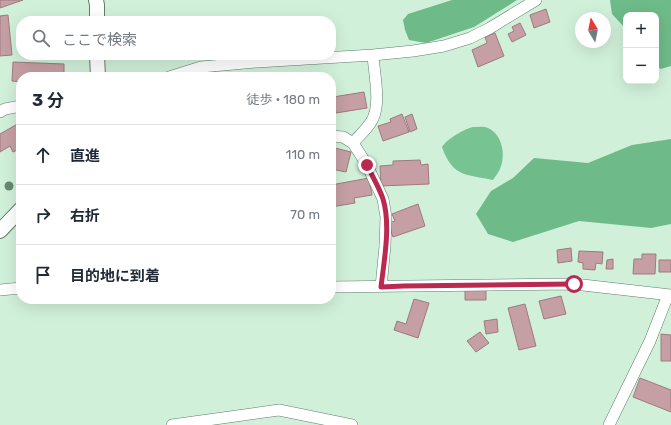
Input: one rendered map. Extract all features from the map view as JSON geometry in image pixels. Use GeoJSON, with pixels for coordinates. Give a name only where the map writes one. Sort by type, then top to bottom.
{"type":"FeatureCollection","features":[{"type":"Feature","properties":{"kind":"street"},"geometry":{"type":"LineString","coordinates":[[96,0],[97,16]]}},
{"type":"Feature","properties":{"kind":"street"},"geometry":{"type":"LineString","coordinates":[[336,57],[413,51],[444,46],[470,38],[490,28],[536,0]]}},
{"type":"Feature","properties":{"kind":"street"},"geometry":{"type":"LineString","coordinates":[[353,143],[372,121],[376,107],[376,83],[372,55]]}},
{"type":"Feature","properties":{"kind":"street"},"geometry":{"type":"LineString","coordinates":[[98,60],[98,72]]}},
{"type":"Feature","properties":{"kind":"street"},"geometry":{"type":"LineString","coordinates":[[185,72],[201,67],[290,60]]}},
{"type":"Feature","properties":{"kind":"street"},"geometry":{"type":"LineString","coordinates":[[0,112],[5,109],[16,107]]}},
{"type":"Feature","properties":{"kind":"street"},"geometry":{"type":"LineString","coordinates":[[336,136],[343,137],[353,143],[367,165],[383,199],[386,217],[386,246],[381,287]]}},
{"type":"Feature","properties":{"kind":"street"},"geometry":{"type":"LineString","coordinates":[[0,231],[16,213]]}},
{"type":"Feature","properties":{"kind":"street"},"geometry":{"type":"LineString","coordinates":[[336,287],[574,284],[670,295],[650,342],[609,425]]}},
{"type":"Feature","properties":{"kind":"street"},"geometry":{"type":"LineString","coordinates":[[0,290],[16,288]]}},
{"type":"Feature","properties":{"kind":"street"},"geometry":{"type":"LineString","coordinates":[[172,425],[279,410],[352,425]]}},
{"type":"Feature","properties":{"kind":"shaded area"},"geometry":{"type":"Polygon","coordinates":[[[452,0],[517,0],[474,27],[426,43],[409,40],[403,20],[408,14],[452,0]]]}},
{"type":"Feature","properties":{"kind":"shaded area"},"geometry":{"type":"Polygon","coordinates":[[[610,0],[671,0],[671,66],[661,69],[659,68],[659,12],[623,12],[623,26],[612,14],[610,0]]]}},
{"type":"Feature","properties":{"kind":"shaded area"},"geometry":{"type":"Polygon","coordinates":[[[473,127],[488,128],[493,131],[502,146],[502,164],[493,180],[467,175],[457,170],[449,161],[443,150],[442,147],[444,144],[461,132],[473,127]]]}},
{"type":"Feature","properties":{"kind":"shaded area"},"geometry":{"type":"Polygon","coordinates":[[[671,139],[671,224],[651,228],[579,221],[513,242],[488,234],[476,214],[491,191],[513,178],[534,158],[588,163],[632,145],[671,139]]]}},
{"type":"Feature","properties":{"kind":"building"},"geometry":{"type":"Polygon","coordinates":[[[0,0],[23,0],[0,8],[0,0]]]}},
{"type":"Feature","properties":{"kind":"building"},"geometry":{"type":"Polygon","coordinates":[[[546,9],[550,22],[534,28],[530,15],[546,9]]]}},
{"type":"Feature","properties":{"kind":"building"},"geometry":{"type":"Polygon","coordinates":[[[8,15],[12,55],[0,56],[0,16],[8,15]]]}},
{"type":"Feature","properties":{"kind":"building"},"geometry":{"type":"Polygon","coordinates":[[[520,23],[526,35],[512,42],[508,34],[514,31],[512,27],[520,23]]]}},
{"type":"Feature","properties":{"kind":"building"},"geometry":{"type":"Polygon","coordinates":[[[495,33],[504,56],[478,67],[472,50],[487,43],[485,37],[495,33]]]}},
{"type":"Feature","properties":{"kind":"building"},"geometry":{"type":"Polygon","coordinates":[[[13,62],[64,64],[64,72],[16,72],[16,81],[12,81],[13,62]]]}},
{"type":"Feature","properties":{"kind":"building"},"geometry":{"type":"Polygon","coordinates":[[[215,70],[215,72],[204,72],[215,70]]]}},
{"type":"Feature","properties":{"kind":"building"},"geometry":{"type":"Polygon","coordinates":[[[364,92],[367,108],[336,113],[336,97],[364,92]]]}},
{"type":"Feature","properties":{"kind":"building"},"geometry":{"type":"Polygon","coordinates":[[[402,114],[409,132],[383,141],[378,126],[391,122],[390,119],[402,114]]]}},
{"type":"Feature","properties":{"kind":"building"},"geometry":{"type":"Polygon","coordinates":[[[412,114],[417,129],[410,132],[405,117],[412,114]]]}},
{"type":"Feature","properties":{"kind":"building"},"geometry":{"type":"Polygon","coordinates":[[[16,125],[16,150],[13,152],[10,146],[0,152],[0,134],[16,125]]]}},
{"type":"Feature","properties":{"kind":"building"},"geometry":{"type":"Polygon","coordinates":[[[336,148],[351,152],[346,172],[336,170],[336,148]]]}},
{"type":"Feature","properties":{"kind":"building"},"geometry":{"type":"Polygon","coordinates":[[[420,160],[421,165],[428,164],[429,184],[381,186],[380,166],[393,165],[393,161],[420,160]]]}},
{"type":"Feature","properties":{"kind":"building"},"geometry":{"type":"Polygon","coordinates":[[[369,178],[372,195],[354,198],[355,203],[336,206],[336,184],[369,178]]]}},
{"type":"Feature","properties":{"kind":"building"},"geometry":{"type":"Polygon","coordinates":[[[418,204],[425,226],[393,237],[388,223],[395,221],[392,214],[418,204]]]}},
{"type":"Feature","properties":{"kind":"building"},"geometry":{"type":"Polygon","coordinates":[[[571,248],[572,261],[558,263],[557,250],[571,248]]]}},
{"type":"Feature","properties":{"kind":"building"},"geometry":{"type":"Polygon","coordinates":[[[579,251],[603,252],[602,264],[596,263],[595,270],[583,269],[583,263],[578,262],[579,251]]]}},
{"type":"Feature","properties":{"kind":"building"},"geometry":{"type":"Polygon","coordinates":[[[642,254],[656,254],[655,274],[633,274],[634,259],[642,259],[642,254]]]}},
{"type":"Feature","properties":{"kind":"building"},"geometry":{"type":"Polygon","coordinates":[[[613,259],[613,269],[606,269],[607,260],[613,259]]]}},
{"type":"Feature","properties":{"kind":"building"},"geometry":{"type":"Polygon","coordinates":[[[659,260],[671,260],[671,272],[659,272],[659,260]]]}},
{"type":"Feature","properties":{"kind":"building"},"geometry":{"type":"Polygon","coordinates":[[[465,289],[486,289],[486,300],[465,300],[465,289]]]}},
{"type":"Feature","properties":{"kind":"building"},"geometry":{"type":"Polygon","coordinates":[[[561,296],[566,314],[544,319],[539,301],[561,296]]]}},
{"type":"Feature","properties":{"kind":"building"},"geometry":{"type":"Polygon","coordinates":[[[414,299],[429,303],[418,338],[394,330],[397,321],[406,324],[414,299]]]}},
{"type":"Feature","properties":{"kind":"building"},"geometry":{"type":"Polygon","coordinates":[[[525,304],[536,346],[519,350],[508,308],[525,304]]]}},
{"type":"Feature","properties":{"kind":"building"},"geometry":{"type":"Polygon","coordinates":[[[497,319],[498,332],[486,334],[484,321],[497,319]]]}},
{"type":"Feature","properties":{"kind":"building"},"geometry":{"type":"Polygon","coordinates":[[[480,332],[489,343],[476,352],[467,341],[480,332]]]}},
{"type":"Feature","properties":{"kind":"building"},"geometry":{"type":"Polygon","coordinates":[[[661,334],[671,335],[671,361],[661,361],[661,334]]]}},
{"type":"Feature","properties":{"kind":"building"},"geometry":{"type":"Polygon","coordinates":[[[640,378],[671,390],[671,412],[633,397],[640,378]]]}},
{"type":"Feature","properties":{"kind":"route"},"geometry":{"type":"LineString","coordinates":[[367,165],[383,199],[386,217],[386,246],[381,287],[574,284]]}}]}
